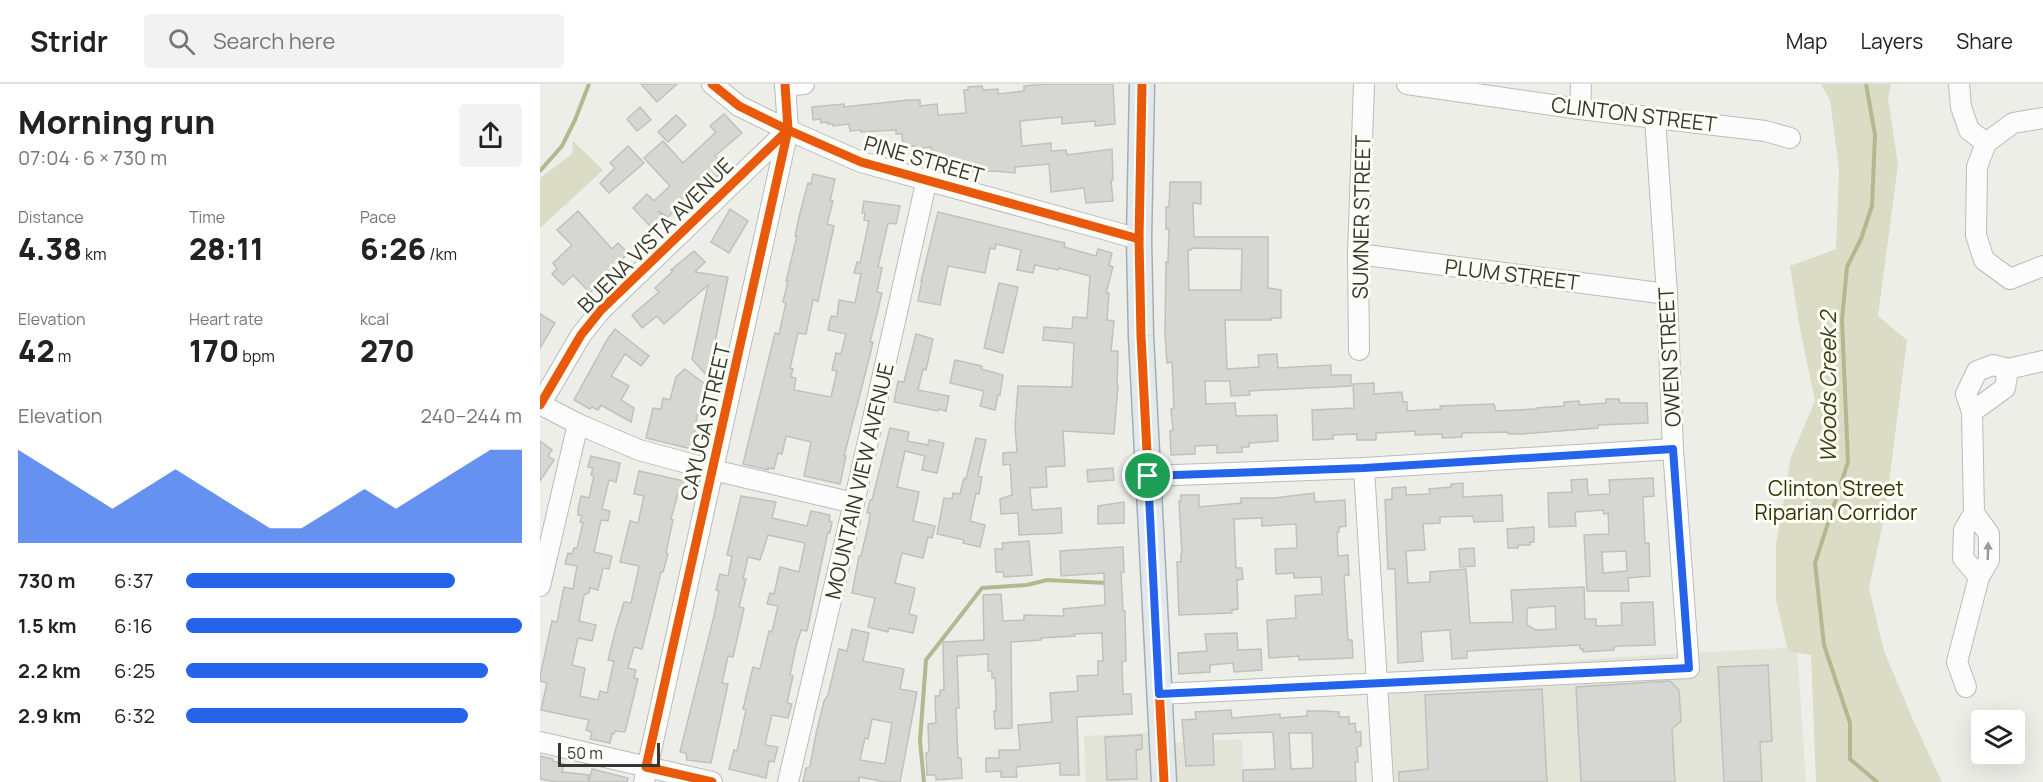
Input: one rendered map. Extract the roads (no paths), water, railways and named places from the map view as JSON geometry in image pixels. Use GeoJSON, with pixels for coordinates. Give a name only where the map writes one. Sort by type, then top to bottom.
{"type":"FeatureCollection","features":[{"type":"Feature","properties":{"kind":"main road"},"geometry":{"type":"LineString","coordinates":[[1142,84],[1139,239],[1141,336],[1164,782]]}},
{"type":"Feature","properties":{"kind":"street","name":"PINE STREET"},"geometry":{"type":"LineString","coordinates":[[712,84],[739,106],[861,162],[1139,239]]}},
{"type":"Feature","properties":{"kind":"street","name":"SUMNER STREET"},"geometry":{"type":"LineString","coordinates":[[1359,350],[1358,254],[1364,84]]}},
{"type":"Feature","properties":{"kind":"street","name":"CLINTON STREET"},"geometry":{"type":"LineString","coordinates":[[1407,84],[1581,109],[1765,131],[1790,138]]}},
{"type":"Feature","properties":{"kind":"street"},"geometry":{"type":"LineString","coordinates":[[1581,84],[1581,109]]}},
{"type":"Feature","properties":{"kind":"street"},"geometry":{"type":"LineString","coordinates":[[1959,84],[1961,107],[1969,130],[1986,143]]}},
{"type":"Feature","properties":{"kind":"street","name":"CAYUGA STREET"},"geometry":{"type":"LineString","coordinates":[[645,774],[788,130],[792,85]]}},
{"type":"Feature","properties":{"kind":"street"},"geometry":{"type":"LineString","coordinates":[[2043,117],[2013,123],[1986,143],[1977,167],[1976,236],[1984,260],[2010,279],[2043,266]]}},
{"type":"Feature","properties":{"kind":"street","name":"OWEN STREET"},"geometry":{"type":"LineString","coordinates":[[1378,685],[1689,668],[1673,449],[1667,294],[1655,118]]}},
{"type":"Feature","properties":{"kind":"street","name":"BUENA VISTA AVENUE"},"geometry":{"type":"LineString","coordinates":[[540,404],[581,335],[601,310],[788,130]]}},
{"type":"Feature","properties":{"kind":"street","name":"MOUNTAIN VIEW AVENUE"},"geometry":{"type":"LineString","coordinates":[[789,782],[855,503],[927,179]]}},
{"type":"Feature","properties":{"kind":"street","name":"PLUM STREET"},"geometry":{"type":"LineString","coordinates":[[1358,254],[1667,294]]}},
{"type":"Feature","properties":{"kind":"street"},"geometry":{"type":"LineString","coordinates":[[1966,687],[1957,662],[1980,577],[1963,558],[1964,530],[1974,513],[1971,412],[1966,394],[1977,371],[1993,364],[2008,369],[2043,361]]}},
{"type":"Feature","properties":{"kind":"street"},"geometry":{"type":"LineString","coordinates":[[1971,412],[2005,388],[2008,369]]}},
{"type":"Feature","properties":{"kind":"street"},"geometry":{"type":"LineString","coordinates":[[540,404],[578,424],[639,450],[855,503]]}},
{"type":"Feature","properties":{"kind":"street"},"geometry":{"type":"LineString","coordinates":[[540,586],[578,424]]}},
{"type":"Feature","properties":{"kind":"street"},"geometry":{"type":"LineString","coordinates":[[1148,476],[1364,468],[1673,449]]}},
{"type":"Feature","properties":{"kind":"street"},"geometry":{"type":"LineString","coordinates":[[1364,468],[1383,782]]}},
{"type":"Feature","properties":{"kind":"street"},"geometry":{"type":"LineString","coordinates":[[1159,694],[1378,685]]}},
{"type":"Feature","properties":{"kind":"street"},"geometry":{"type":"LineString","coordinates":[[540,742],[645,774],[712,782]]}},
{"type":"Feature","properties":{"kind":"waterway"},"geometry":{"type":"LineString","coordinates":[[540,171],[562,146],[589,84]]}},
{"type":"Feature","properties":{"kind":"waterway","name":"Woods Creek 2"},"geometry":{"type":"LineString","coordinates":[[1866,84],[1875,135],[1872,206],[1861,239],[1847,267],[1842,320],[1848,462],[1815,563],[1824,645],[1850,723],[1850,759],[1877,782]]}},
{"type":"Feature","properties":{"kind":"waterway"},"geometry":{"type":"LineString","coordinates":[[924,782],[920,741],[926,660],[982,588],[1027,585],[1047,580],[1107,583]]}},
{"type":"Feature","properties":{"kind":"park label","name":"Clinton Street Riparian Corridor"},"geometry":{"type":"Point","coordinates":[1836,500]}}]}
